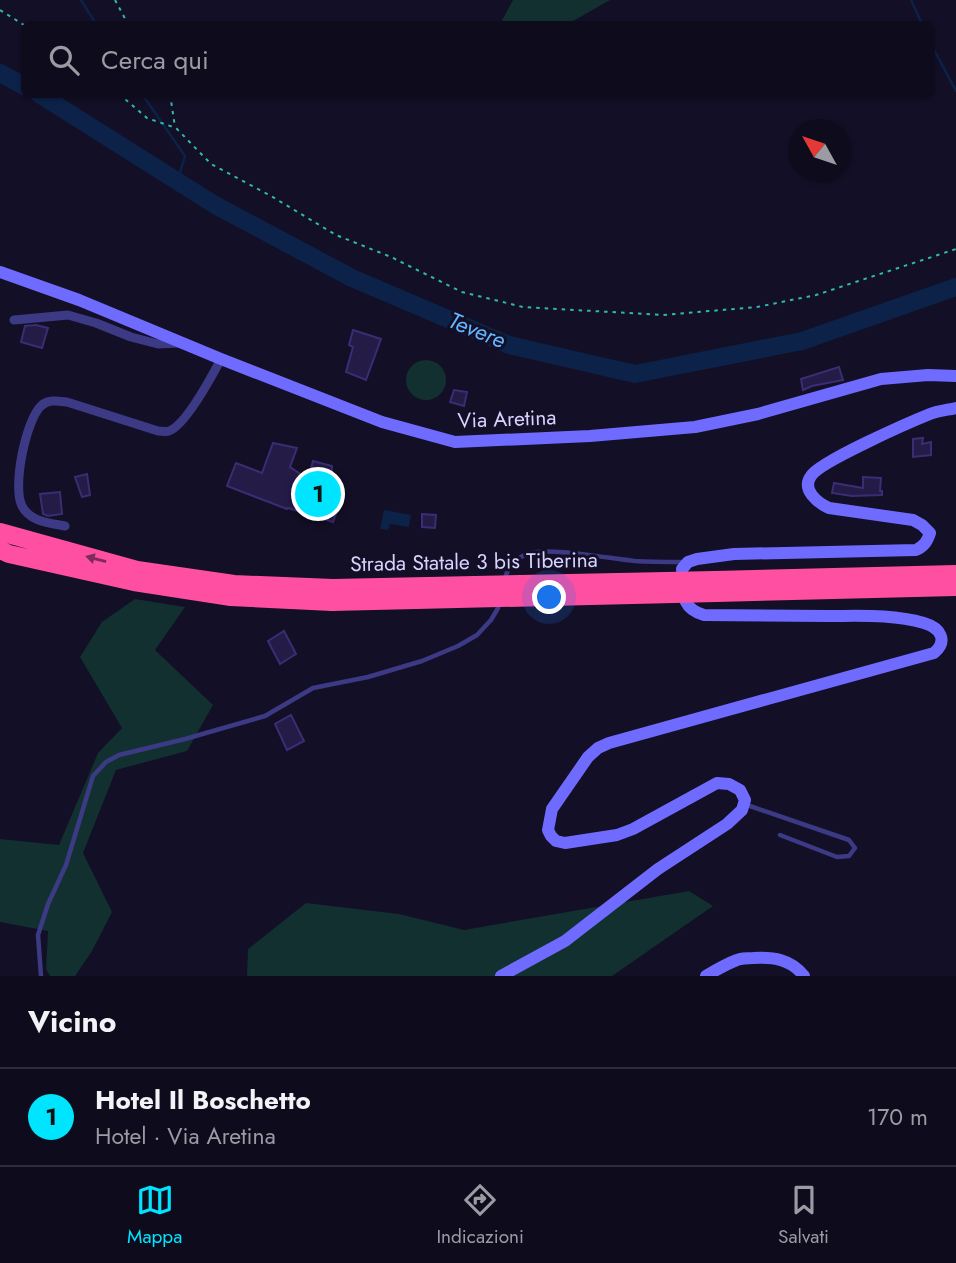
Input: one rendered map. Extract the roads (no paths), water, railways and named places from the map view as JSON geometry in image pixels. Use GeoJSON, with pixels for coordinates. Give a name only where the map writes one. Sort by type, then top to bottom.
{"type":"FeatureCollection","features":[{"type":"Feature","properties":{"kind":"highway","name":"Strada Statale 3 bis Tiberina"},"geometry":{"type":"LineString","coordinates":[[0,533],[137,570],[333,595]]}},
{"type":"Feature","properties":{"kind":"highway","name":"Strada Statale 3 bis Tiberina"},"geometry":{"type":"LineString","coordinates":[[0,550],[146,584],[231,597],[715,586],[956,574]]}},
{"type":"Feature","properties":{"kind":"highway","name":"Strada Statale 3 bis Tiberina"},"geometry":{"type":"LineString","coordinates":[[715,586],[956,587]]}},
{"type":"Feature","properties":{"kind":"street","name":"Via Aretina"},"geometry":{"type":"LineString","coordinates":[[0,272],[79,300],[382,422],[455,442],[590,436],[695,427],[758,414],[881,379],[928,375],[956,376]]}},
{"type":"Feature","properties":{"kind":"street"},"geometry":{"type":"LineString","coordinates":[[14,320],[68,315],[158,344],[181,342]]}},
{"type":"Feature","properties":{"kind":"street"},"geometry":{"type":"LineString","coordinates":[[65,526],[37,521],[22,508],[18,490],[28,432],[40,407],[47,402],[67,402],[158,431],[170,431],[182,420],[205,389],[221,359]]}},
{"type":"Feature","properties":{"kind":"street"},"geometry":{"type":"LineString","coordinates":[[502,976],[565,941],[658,869],[727,824],[742,810],[745,800],[740,790],[729,784],[717,783],[617,835],[565,844],[556,841],[548,830],[552,809],[588,757],[598,748],[934,653],[941,648],[941,635],[927,623],[885,616],[696,613],[684,602],[682,569],[688,562],[697,559],[734,554],[916,551],[924,546],[930,533],[922,525],[913,520],[829,508],[814,498],[808,482],[810,476],[830,461],[932,412],[956,408]]}},
{"type":"Feature","properties":{"kind":"street"},"geometry":{"type":"LineString","coordinates":[[706,976],[739,959],[773,957],[787,962],[804,976]]}},
{"type":"Feature","properties":{"kind":"lane"},"geometry":{"type":"LineString","coordinates":[[41,976],[38,935],[48,904],[66,865],[93,776],[106,762],[119,755],[265,716],[313,688],[422,662],[458,646],[477,635],[491,620],[498,608],[506,572],[513,563],[528,553],[553,552],[637,561],[688,562]]}},
{"type":"Feature","properties":{"kind":"lane"},"geometry":{"type":"LineString","coordinates":[[744,804],[849,840],[855,848],[849,856],[837,857],[780,835]]}},
{"type":"Feature","properties":{"kind":"water"},"geometry":{"type":"Polygon","coordinates":[[[384,510],[411,515],[409,527],[390,524],[388,530],[380,529],[384,510]]]}},
{"type":"Feature","properties":{"kind":"waterway"},"geometry":{"type":"LineString","coordinates":[[81,0],[94,21]]}},
{"type":"Feature","properties":{"kind":"waterway"},"geometry":{"type":"LineString","coordinates":[[911,0],[921,21]]}},
{"type":"Feature","properties":{"kind":"waterway"},"geometry":{"type":"LineString","coordinates":[[935,52],[956,91]]}},
{"type":"Feature","properties":{"kind":"waterway","name":"Tevere"},"geometry":{"type":"LineString","coordinates":[[0,73],[21,84]]}},
{"type":"Feature","properties":{"kind":"waterway","name":"Tevere"},"geometry":{"type":"LineString","coordinates":[[45,98],[215,205],[352,278],[509,345],[635,374],[802,341],[956,287]]}},
{"type":"Feature","properties":{"kind":"waterway"},"geometry":{"type":"LineString","coordinates":[[145,98],[185,156],[177,182]]}},
{"type":"Feature","properties":{"kind":"place","name":"Hotel Il Boschetto"},"geometry":{"type":"Point","coordinates":[318,494]}}]}
